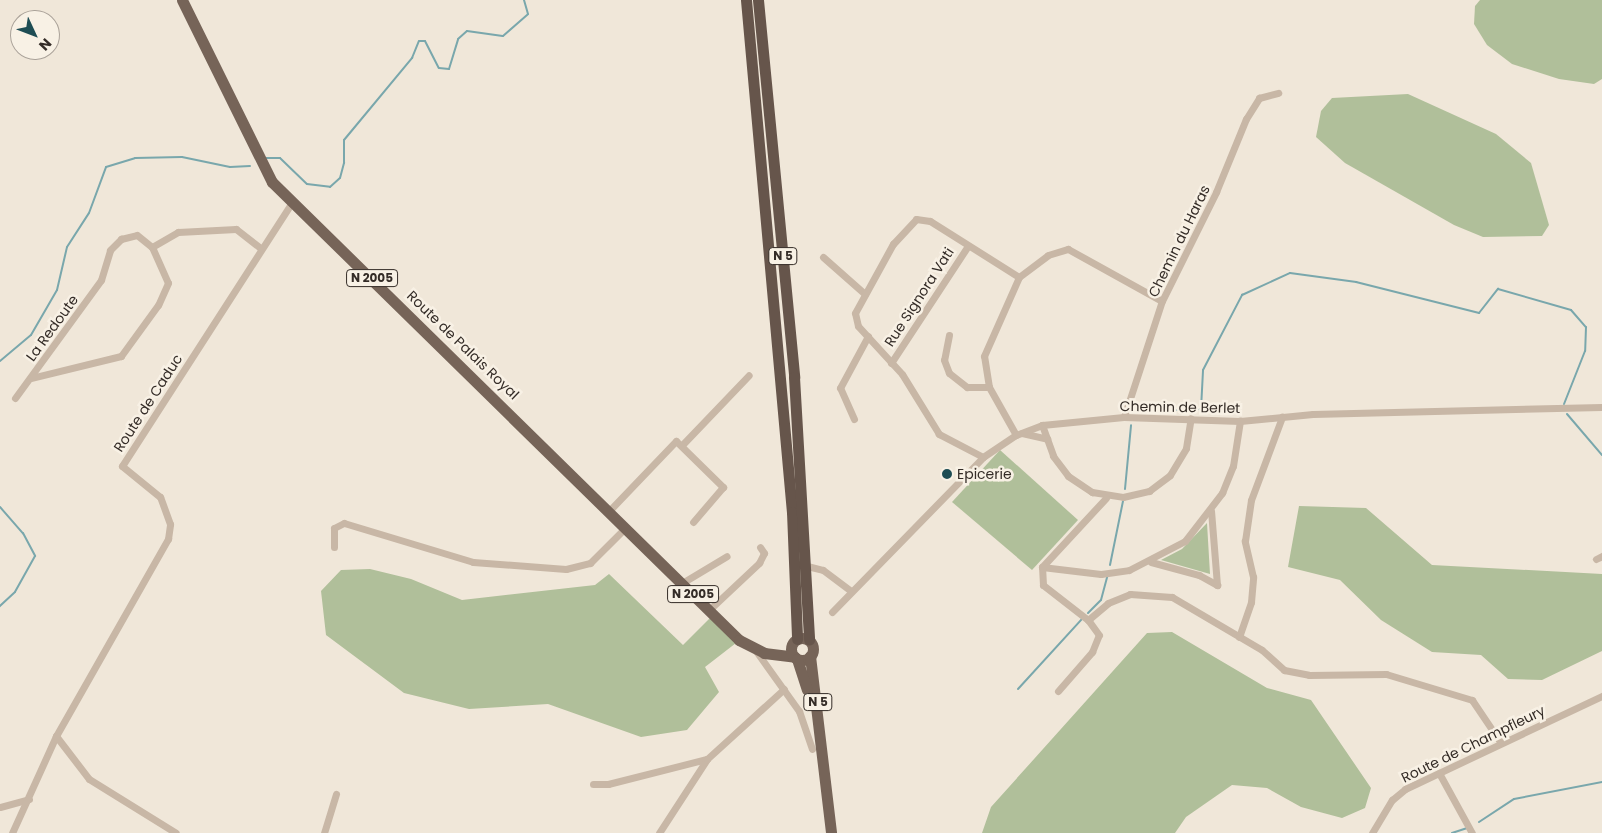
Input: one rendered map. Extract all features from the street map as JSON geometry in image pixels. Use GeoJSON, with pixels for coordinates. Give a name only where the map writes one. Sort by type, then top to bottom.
{"type":"FeatureCollection","features":[{"type":"Feature","properties":{"kind":"highway","name":"N 5"},"geometry":{"type":"LineString","coordinates":[[746,0],[798,595],[794,642]]}},
{"type":"Feature","properties":{"kind":"highway","name":"N 5"},"geometry":{"type":"LineString","coordinates":[[758,0],[807,566],[810,640]]}},
{"type":"Feature","properties":{"kind":"highway"},"geometry":{"type":"LineString","coordinates":[[798,595],[801,571],[807,566]]}},
{"type":"Feature","properties":{"kind":"main road","name":"Route de Palais Royal"},"geometry":{"type":"LineString","coordinates":[[182,0],[255,152],[272,182],[682,583],[756,651]]}},
{"type":"Feature","properties":{"kind":"main road"},"geometry":{"type":"LineString","coordinates":[[756,651],[810,640]]}},
{"type":"Feature","properties":{"kind":"main road","name":"N 5"},"geometry":{"type":"LineString","coordinates":[[810,640],[817,749]]}},
{"type":"Feature","properties":{"kind":"main road","name":"N 5"},"geometry":{"type":"LineString","coordinates":[[794,642],[817,749],[831,833]]}},
{"type":"Feature","properties":{"kind":"main road"},"geometry":{"type":"LineString","coordinates":[[756,651],[796,658],[810,656]]}},
{"type":"Feature","properties":{"kind":"street","name":"Chemin du Haras"},"geometry":{"type":"LineString","coordinates":[[1124,417],[1162,301],[1216,192],[1246,119],[1259,98],[1278,92]]}},
{"type":"Feature","properties":{"kind":"street","name":"Route de Caduc"},"geometry":{"type":"LineString","coordinates":[[12,833],[56,736],[168,539],[170,524],[160,497],[122,466],[260,248],[292,202]]}},
{"type":"Feature","properties":{"kind":"street"},"geometry":{"type":"LineString","coordinates":[[983,457],[939,434],[892,363],[868,336],[855,313],[894,244],[916,219],[930,221],[1019,277]]}},
{"type":"Feature","properties":{"kind":"street"},"geometry":{"type":"LineString","coordinates":[[152,247],[178,232],[236,229],[260,248]]}},
{"type":"Feature","properties":{"kind":"street","name":"La Redoute"},"geometry":{"type":"LineString","coordinates":[[137,235],[152,247],[168,283],[158,305],[121,356],[31,378],[101,280],[110,250],[122,239],[137,235]]}},
{"type":"Feature","properties":{"kind":"street","name":"Rue Signora Vati"},"geometry":{"type":"LineString","coordinates":[[892,363],[968,246]]}},
{"type":"Feature","properties":{"kind":"street"},"geometry":{"type":"LineString","coordinates":[[1047,439],[1019,434],[989,388],[984,356],[1019,277],[1048,255],[1068,249],[1162,301]]}},
{"type":"Feature","properties":{"kind":"street"},"geometry":{"type":"LineString","coordinates":[[823,257],[865,294]]}},
{"type":"Feature","properties":{"kind":"street"},"geometry":{"type":"LineString","coordinates":[[949,335],[944,360],[949,373],[967,387],[989,388]]}},
{"type":"Feature","properties":{"kind":"street"},"geometry":{"type":"LineString","coordinates":[[854,419],[840,388],[868,336]]}},
{"type":"Feature","properties":{"kind":"street"},"geometry":{"type":"LineString","coordinates":[[609,510],[749,375]]}},
{"type":"Feature","properties":{"kind":"street"},"geometry":{"type":"LineString","coordinates":[[16,398],[31,378]]}},
{"type":"Feature","properties":{"kind":"street","name":"Chemin de Berlet"},"geometry":{"type":"LineString","coordinates":[[832,612],[983,457],[1019,434],[1042,425],[1124,417],[1240,421],[1282,417],[1602,407]]}},
{"type":"Feature","properties":{"kind":"street"},"geometry":{"type":"LineString","coordinates":[[1240,636],[1251,602],[1253,577],[1244,541],[1251,500],[1282,417]]}},
{"type":"Feature","properties":{"kind":"street"},"geometry":{"type":"LineString","coordinates":[[1042,425],[1047,439],[1068,476],[1106,498],[1137,496],[1161,484],[1186,448],[1191,418]]}},
{"type":"Feature","properties":{"kind":"street"},"geometry":{"type":"LineString","coordinates":[[1042,567],[1101,574],[1151,562],[1186,541],[1212,510],[1233,466],[1240,421]]}},
{"type":"Feature","properties":{"kind":"street"},"geometry":{"type":"LineString","coordinates":[[680,442],[724,487],[693,522]]}},
{"type":"Feature","properties":{"kind":"street"},"geometry":{"type":"LineString","coordinates":[[1058,691],[1097,644],[1099,635],[1088,620],[1043,585],[1042,567],[1106,498]]}},
{"type":"Feature","properties":{"kind":"street"},"geometry":{"type":"LineString","coordinates":[[1151,562],[1199,575],[1216,585],[1212,510]]}},
{"type":"Feature","properties":{"kind":"street"},"geometry":{"type":"LineString","coordinates":[[334,547],[334,528],[344,523],[473,562],[566,569],[590,562],[626,527]]}},
{"type":"Feature","properties":{"kind":"street"},"geometry":{"type":"LineString","coordinates":[[710,610],[759,563],[764,553],[760,547]]}},
{"type":"Feature","properties":{"kind":"street"},"geometry":{"type":"LineString","coordinates":[[682,583],[727,556]]}},
{"type":"Feature","properties":{"kind":"street"},"geometry":{"type":"LineString","coordinates":[[807,566],[823,570],[851,591]]}},
{"type":"Feature","properties":{"kind":"street"},"geometry":{"type":"LineString","coordinates":[[1088,620],[1124,596],[1158,595],[1178,600],[1262,650],[1276,666],[1293,673],[1386,674],[1465,696],[1477,705],[1501,743]]}},
{"type":"Feature","properties":{"kind":"street"},"geometry":{"type":"LineString","coordinates":[[756,651],[799,711],[817,749]]}},
{"type":"Feature","properties":{"kind":"street"},"geometry":{"type":"LineString","coordinates":[[659,833],[707,759],[784,690]]}},
{"type":"Feature","properties":{"kind":"street","name":"Route de Champfleury"},"geometry":{"type":"LineString","coordinates":[[1372,833],[1392,800],[1439,773],[1602,696]]}},
{"type":"Feature","properties":{"kind":"street"},"geometry":{"type":"LineString","coordinates":[[56,736],[89,779],[176,833]]}},
{"type":"Feature","properties":{"kind":"street"},"geometry":{"type":"LineString","coordinates":[[593,784],[608,784],[707,759]]}},
{"type":"Feature","properties":{"kind":"street"},"geometry":{"type":"LineString","coordinates":[[1439,773],[1472,833]]}},
{"type":"Feature","properties":{"kind":"street"},"geometry":{"type":"LineString","coordinates":[[324,833],[336,794]]}},
{"type":"Feature","properties":{"kind":"street"},"geometry":{"type":"LineString","coordinates":[[0,807],[29,799]]}},
{"type":"Feature","properties":{"kind":"green space"},"geometry":{"type":"Polygon","coordinates":[[[1480,0],[1602,0],[1602,79],[1594,84],[1559,79],[1512,64],[1487,45],[1474,24],[1475,6],[1480,0]]]}},
{"type":"Feature","properties":{"kind":"green space"},"geometry":{"type":"Polygon","coordinates":[[[1408,94],[1496,134],[1531,163],[1549,225],[1542,236],[1483,237],[1454,225],[1345,163],[1316,137],[1321,111],[1332,98],[1408,94]]]}},
{"type":"Feature","properties":{"kind":"green space"},"geometry":{"type":"Polygon","coordinates":[[[1000,450],[1078,520],[1032,570],[952,502],[1000,450]]]}},
{"type":"Feature","properties":{"kind":"green space"},"geometry":{"type":"Polygon","coordinates":[[[1299,506],[1366,508],[1432,565],[1602,574],[1602,651],[1542,680],[1508,679],[1481,655],[1432,652],[1381,620],[1340,580],[1288,567],[1299,506]]]}},
{"type":"Feature","properties":{"kind":"green space"},"geometry":{"type":"Polygon","coordinates":[[[1207,523],[1210,574],[1161,560],[1182,549],[1207,523]]]}},
{"type":"Feature","properties":{"kind":"green space"},"geometry":{"type":"Polygon","coordinates":[[[370,569],[411,579],[462,600],[595,585],[609,574],[683,645],[710,618],[736,643],[705,667],[719,692],[687,730],[641,737],[548,704],[469,709],[404,693],[326,635],[321,591],[341,570],[370,569]]]}},
{"type":"Feature","properties":{"kind":"green space"},"geometry":{"type":"Polygon","coordinates":[[[1172,632],[1267,688],[1311,700],[1371,788],[1365,808],[1342,818],[1301,807],[1267,788],[1232,785],[1186,817],[1175,833],[982,833],[991,807],[1147,633],[1172,632]]]}},
{"type":"Feature","properties":{"kind":"waterway"},"geometry":{"type":"LineString","coordinates":[[266,158],[280,158],[307,184],[330,187],[340,178],[344,163],[344,140],[412,58],[419,41],[425,41],[439,68],[449,69],[458,39],[467,31],[503,36],[528,14],[524,0]]}},
{"type":"Feature","properties":{"kind":"waterway"},"geometry":{"type":"LineString","coordinates":[[0,361],[31,335],[57,290],[67,247],[89,213],[106,167],[135,158],[182,157],[230,167],[250,166]]}},
{"type":"Feature","properties":{"kind":"waterway"},"geometry":{"type":"LineString","coordinates":[[1132,412],[1201,409],[1203,370],[1242,295],[1290,273],[1356,282],[1479,313],[1498,289],[1571,310],[1586,327],[1585,351],[1564,404]]}},
{"type":"Feature","properties":{"kind":"waterway"},"geometry":{"type":"LineString","coordinates":[[1567,414],[1602,455]]}},
{"type":"Feature","properties":{"kind":"waterway"},"geometry":{"type":"LineString","coordinates":[[1125,489],[1131,425]]}},
{"type":"Feature","properties":{"kind":"waterway"},"geometry":{"type":"LineString","coordinates":[[1110,565],[1123,501]]}},
{"type":"Feature","properties":{"kind":"waterway"},"geometry":{"type":"LineString","coordinates":[[0,507],[23,533],[35,556],[15,592],[0,606]]}},
{"type":"Feature","properties":{"kind":"waterway"},"geometry":{"type":"LineString","coordinates":[[1088,613],[1101,600],[1107,577]]}},
{"type":"Feature","properties":{"kind":"waterway"},"geometry":{"type":"LineString","coordinates":[[1018,689],[1082,619]]}},
{"type":"Feature","properties":{"kind":"waterway"},"geometry":{"type":"LineString","coordinates":[[1479,822],[1514,799],[1602,782]]}},
{"type":"Feature","properties":{"kind":"waterway"},"geometry":{"type":"LineString","coordinates":[[1452,833],[1467,828]]}},
{"type":"Feature","properties":{"kind":"place","name":"Epicerie"},"geometry":{"type":"Point","coordinates":[947,474]}}]}
